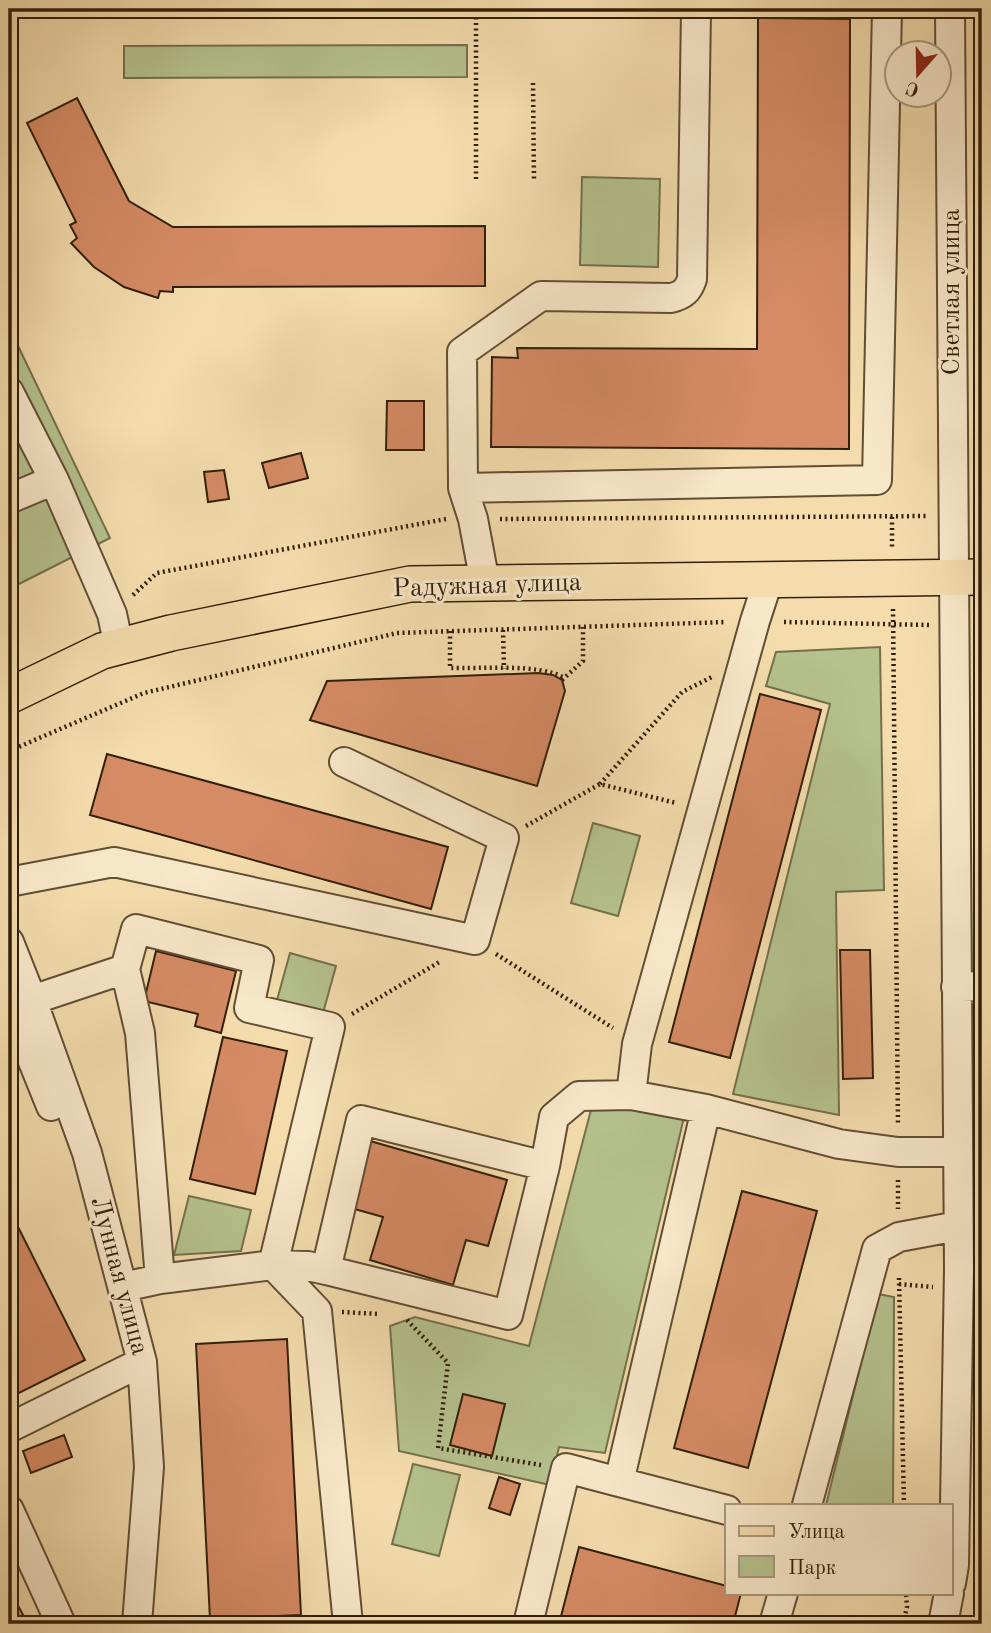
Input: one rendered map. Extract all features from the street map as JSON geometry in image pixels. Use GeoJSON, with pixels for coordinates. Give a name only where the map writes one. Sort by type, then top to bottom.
{"type":"FeatureCollection","features":[{"type":"Feature","properties":{"kind":"main road","name":"Радужная улица"},"geometry":{"type":"LineString","coordinates":[[9,696],[102,651],[116,631],[171,634],[410,584],[968,577]]}},
{"type":"Feature","properties":{"kind":"street"},"geometry":{"type":"LineString","coordinates":[[485,583],[473,519],[463,488],[461,352],[541,296],[671,298],[682,295],[689,289],[692,279],[696,9]]}},
{"type":"Feature","properties":{"kind":"street"},"geometry":{"type":"LineString","coordinates":[[463,488],[877,480],[887,9]]}},
{"type":"Feature","properties":{"kind":"street","name":"Светлая улица"},"geometry":{"type":"LineString","coordinates":[[950,9],[968,577],[953,625],[969,987],[957,1152],[958,1226],[971,1268],[953,1555]]}},
{"type":"Feature","properties":{"kind":"street"},"geometry":{"type":"LineString","coordinates":[[9,392],[54,480],[116,631]]}},
{"type":"Feature","properties":{"kind":"street"},"geometry":{"type":"LineString","coordinates":[[9,499],[54,480]]}},
{"type":"Feature","properties":{"kind":"street"},"geometry":{"type":"LineString","coordinates":[[631,1095],[637,1044],[769,578]]}},
{"type":"Feature","properties":{"kind":"street"},"geometry":{"type":"LineString","coordinates":[[9,882],[114,862],[475,940],[504,838],[344,762]]}},
{"type":"Feature","properties":{"kind":"street"},"geometry":{"type":"LineString","coordinates":[[160,1279],[140,1033],[125,969],[136,929],[259,960],[249,1008],[331,1027],[274,1265]]}},
{"type":"Feature","properties":{"kind":"street","name":"Лунная улица"},"geometry":{"type":"LineString","coordinates":[[9,942],[21,1001],[87,1153],[142,1362],[149,1467],[137,1624]]}},
{"type":"Feature","properties":{"kind":"street"},"geometry":{"type":"LineString","coordinates":[[51,1106],[21,1001],[125,969]]}},
{"type":"Feature","properties":{"kind":"street"},"geometry":{"type":"LineString","coordinates":[[123,1287],[160,1279],[274,1265],[308,1266],[508,1315],[545,1166],[554,1117],[579,1096],[631,1095],[706,1110],[839,1144],[898,1152],[957,1152]]}},
{"type":"Feature","properties":{"kind":"street"},"geometry":{"type":"LineString","coordinates":[[619,1482],[706,1110]]}},
{"type":"Feature","properties":{"kind":"street"},"geometry":{"type":"LineString","coordinates":[[326,1270],[360,1120],[545,1166]]}},
{"type":"Feature","properties":{"kind":"street"},"geometry":{"type":"LineString","coordinates":[[807,1504],[877,1249],[899,1237],[958,1226]]}},
{"type":"Feature","properties":{"kind":"street"},"geometry":{"type":"LineString","coordinates":[[274,1265],[317,1311],[348,1624]]}},
{"type":"Feature","properties":{"kind":"street"},"geometry":{"type":"LineString","coordinates":[[9,1427],[142,1362]]}},
{"type":"Feature","properties":{"kind":"street"},"geometry":{"type":"LineString","coordinates":[[527,1624],[566,1468],[725,1509]]}},
{"type":"Feature","properties":{"kind":"street"},"geometry":{"type":"LineString","coordinates":[[9,1510],[61,1624]]}},
{"type":"Feature","properties":{"kind":"street"},"geometry":{"type":"LineString","coordinates":[[774,1624],[783,1594]]}},
{"type":"Feature","properties":{"kind":"street"},"geometry":{"type":"LineString","coordinates":[[943,1624],[949,1594]]}},
{"type":"Feature","properties":{"kind":"path"},"geometry":{"type":"LineString","coordinates":[[447,9],[447,18]]}},
{"type":"Feature","properties":{"kind":"path"},"geometry":{"type":"LineString","coordinates":[[575,9],[575,16]]}},
{"type":"Feature","properties":{"kind":"path"},"geometry":{"type":"LineString","coordinates":[[476,18],[476,179]]}},
{"type":"Feature","properties":{"kind":"path"},"geometry":{"type":"LineString","coordinates":[[533,83],[534,181]]}},
{"type":"Feature","properties":{"kind":"path"},"geometry":{"type":"LineString","coordinates":[[116,631],[157,573],[443,519],[892,517],[904,1504]]}},
{"type":"Feature","properties":{"kind":"path"},"geometry":{"type":"LineString","coordinates":[[9,751],[144,693],[397,633],[755,621],[953,625]]}},
{"type":"Feature","properties":{"kind":"path"},"geometry":{"type":"LineString","coordinates":[[450,631],[450,668],[546,671],[554,672],[563,679],[583,661],[583,627]]}},
{"type":"Feature","properties":{"kind":"path"},"geometry":{"type":"LineString","coordinates":[[503,630],[503,669]]}},
{"type":"Feature","properties":{"kind":"path"},"geometry":{"type":"LineString","coordinates":[[504,838],[600,784],[682,692],[744,660]]}},
{"type":"Feature","properties":{"kind":"path"},"geometry":{"type":"LineString","coordinates":[[600,784],[702,810]]}},
{"type":"Feature","properties":{"kind":"path"},"geometry":{"type":"LineString","coordinates":[[331,1027],[475,940],[637,1044]]}},
{"type":"Feature","properties":{"kind":"path"},"geometry":{"type":"LineString","coordinates":[[317,1311],[390,1314]]}},
{"type":"Feature","properties":{"kind":"path"},"geometry":{"type":"LineString","coordinates":[[402,1315],[448,1363],[438,1448],[566,1468]]}},
{"type":"Feature","properties":{"kind":"path"},"geometry":{"type":"LineString","coordinates":[[902,1624],[906,1594]]}},
{"type":"Feature","properties":{"kind":"green space"},"geometry":{"type":"Polygon","coordinates":[[[467,45],[467,77],[124,78],[124,46],[467,45]]]}},
{"type":"Feature","properties":{"kind":"green space"},"geometry":{"type":"Polygon","coordinates":[[[582,177],[660,179],[658,267],[580,265],[582,177]]]}},
{"type":"Feature","properties":{"kind":"green space"},"geometry":{"type":"Polygon","coordinates":[[[9,327],[110,538],[9,589],[9,327]]]}},
{"type":"Feature","properties":{"kind":"green space"},"geometry":{"type":"Polygon","coordinates":[[[880,647],[884,890],[836,892],[839,1115],[733,1094],[830,704],[766,686],[776,652],[880,647]]]}},
{"type":"Feature","properties":{"kind":"green space"},"geometry":{"type":"Polygon","coordinates":[[[593,823],[640,836],[618,916],[571,903],[593,823]]]}},
{"type":"Feature","properties":{"kind":"green space"},"geometry":{"type":"Polygon","coordinates":[[[290,953],[336,966],[323,1013],[277,1000],[290,953]]]}},
{"type":"Feature","properties":{"kind":"green space"},"geometry":{"type":"Polygon","coordinates":[[[654,1105],[685,1113],[605,1453],[559,1447],[550,1485],[399,1451],[390,1326],[415,1317],[529,1346],[591,1110],[654,1105]]]}},
{"type":"Feature","properties":{"kind":"green space"},"geometry":{"type":"Polygon","coordinates":[[[189,1196],[251,1210],[241,1251],[174,1255],[189,1196]]]}},
{"type":"Feature","properties":{"kind":"green space"},"geometry":{"type":"Polygon","coordinates":[[[878,1294],[894,1297],[893,1504],[826,1504],[878,1294]]]}},
{"type":"Feature","properties":{"kind":"green space"},"geometry":{"type":"Polygon","coordinates":[[[413,1464],[460,1475],[439,1556],[392,1544],[413,1464]]]}},
{"type":"Feature","properties":{"kind":"building"},"geometry":{"type":"Polygon","coordinates":[[[758,18],[850,19],[849,449],[491,447],[492,357],[518,358],[517,348],[757,349],[758,18]]]}},
{"type":"Feature","properties":{"kind":"building"},"geometry":{"type":"Polygon","coordinates":[[[77,98],[129,201],[173,227],[485,226],[485,286],[173,287],[173,292],[160,291],[158,298],[124,287],[94,267],[71,243],[77,238],[70,225],[76,222],[27,123],[77,98]]]}},
{"type":"Feature","properties":{"kind":"building"},"geometry":{"type":"Polygon","coordinates":[[[387,401],[424,401],[424,450],[386,450],[387,401]]]}},
{"type":"Feature","properties":{"kind":"building"},"geometry":{"type":"Polygon","coordinates":[[[301,453],[308,478],[269,488],[262,463],[301,453]]]}},
{"type":"Feature","properties":{"kind":"building"},"geometry":{"type":"Polygon","coordinates":[[[224,470],[229,499],[208,502],[204,472],[224,470]]]}},
{"type":"Feature","properties":{"kind":"building"},"geometry":{"type":"Polygon","coordinates":[[[538,673],[553,675],[562,680],[565,691],[537,786],[310,720],[327,681],[538,673]]]}},
{"type":"Feature","properties":{"kind":"building"},"geometry":{"type":"Polygon","coordinates":[[[760,694],[821,710],[730,1058],[669,1042],[760,694]]]}},
{"type":"Feature","properties":{"kind":"building"},"geometry":{"type":"Polygon","coordinates":[[[107,754],[448,847],[431,909],[90,815],[107,754]]]}},
{"type":"Feature","properties":{"kind":"building"},"geometry":{"type":"Polygon","coordinates":[[[840,950],[870,950],[873,1078],[843,1079],[840,950]]]}},
{"type":"Feature","properties":{"kind":"building"},"geometry":{"type":"Polygon","coordinates":[[[156,951],[236,971],[221,1033],[195,1026],[198,1014],[144,1001],[156,951]]]}},
{"type":"Feature","properties":{"kind":"building"},"geometry":{"type":"Polygon","coordinates":[[[223,1037],[287,1051],[255,1194],[190,1179],[223,1037]]]}},
{"type":"Feature","properties":{"kind":"building"},"geometry":{"type":"Polygon","coordinates":[[[370,1141],[507,1180],[488,1246],[466,1240],[453,1285],[370,1260],[383,1217],[351,1208],[370,1141]]]}},
{"type":"Feature","properties":{"kind":"building"},"geometry":{"type":"Polygon","coordinates":[[[742,1191],[817,1211],[748,1468],[674,1448],[742,1191]]]}},
{"type":"Feature","properties":{"kind":"building"},"geometry":{"type":"Polygon","coordinates":[[[9,1209],[85,1360],[9,1398],[11,1339],[9,1209]]]}},
{"type":"Feature","properties":{"kind":"building"},"geometry":{"type":"Polygon","coordinates":[[[287,1339],[301,1615],[210,1619],[196,1344],[287,1339]]]}},
{"type":"Feature","properties":{"kind":"building"},"geometry":{"type":"Polygon","coordinates":[[[463,1394],[505,1404],[492,1456],[450,1445],[463,1394]]]}},
{"type":"Feature","properties":{"kind":"building"},"geometry":{"type":"Polygon","coordinates":[[[64,1435],[72,1457],[31,1473],[23,1451],[64,1435]]]}},
{"type":"Feature","properties":{"kind":"building"},"geometry":{"type":"Polygon","coordinates":[[[499,1477],[520,1484],[510,1515],[489,1508],[499,1477]]]}},
{"type":"Feature","properties":{"kind":"building"},"geometry":{"type":"Polygon","coordinates":[[[579,1547],[725,1585],[725,1594],[741,1594],[733,1624],[559,1624],[579,1547]]]}},
{"type":"Feature","properties":{"kind":"building"},"geometry":{"type":"Polygon","coordinates":[[[9,1589],[28,1624],[9,1624],[9,1589]]]}}]}
